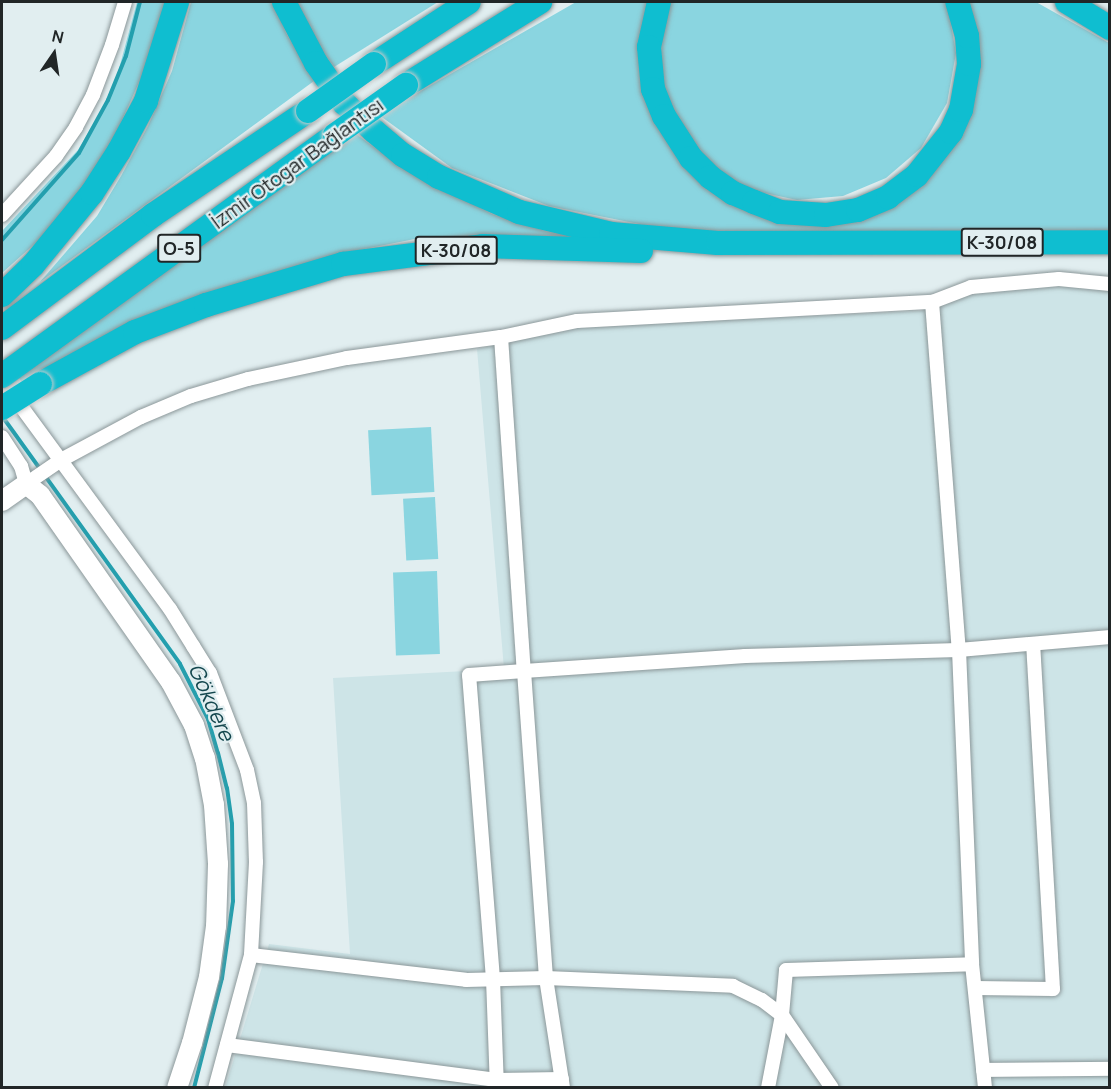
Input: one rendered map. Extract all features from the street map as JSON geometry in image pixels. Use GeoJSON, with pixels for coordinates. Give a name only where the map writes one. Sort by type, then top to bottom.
{"type":"FeatureCollection","features":[{"type":"Feature","properties":{"kind":"highway"},"geometry":{"type":"LineString","coordinates":[[2,296],[33,265],[92,193],[119,151],[146,101],[177,2]]}},
{"type":"Feature","properties":{"kind":"highway","name":"K-30/08"},"geometry":{"type":"LineString","coordinates":[[284,2],[316,63],[344,103],[374,131],[403,155],[439,177],[510,209],[571,226],[659,240],[718,243],[1110,242]]}},
{"type":"Feature","properties":{"kind":"highway","name":"İzmir Otogar Bağlantısı"},"geometry":{"type":"LineString","coordinates":[[2,328],[153,215],[469,2]]}},
{"type":"Feature","properties":{"kind":"highway","name":"İzmir Otogar Bağlantısı"},"geometry":{"type":"LineString","coordinates":[[2,376],[406,85],[540,2]]}},
{"type":"Feature","properties":{"kind":"highway"},"geometry":{"type":"LineString","coordinates":[[658,2],[649,47],[653,89],[664,116],[691,159],[710,177],[733,193],[754,202],[780,212],[826,215],[858,210],[888,197],[916,175],[951,132],[964,98],[969,63],[967,36],[957,2]]}},
{"type":"Feature","properties":{"kind":"highway"},"geometry":{"type":"LineString","coordinates":[[1067,2],[1110,28]]}},
{"type":"Feature","properties":{"kind":"highway","name":"K-30/08"},"geometry":{"type":"LineString","coordinates":[[12,409],[40,384],[135,332],[207,305],[343,264],[483,246],[699,253],[895,242]]}},
{"type":"Feature","properties":{"kind":"main road"},"geometry":{"type":"LineString","coordinates":[[2,501],[26,484],[40,495],[171,682],[194,725],[205,758],[214,806],[217,852],[216,926],[209,977],[192,1043],[177,1088]]}},
{"type":"Feature","properties":{"kind":"street"},"geometry":{"type":"LineString","coordinates":[[2,215],[56,156],[76,127],[104,65],[125,2]]}},
{"type":"Feature","properties":{"kind":"street"},"geometry":{"type":"LineString","coordinates":[[2,437],[21,466],[26,484],[61,460],[141,417],[191,396],[248,379],[347,358],[501,337],[577,321],[932,302],[971,287],[1059,279],[1110,284]]}},
{"type":"Feature","properties":{"kind":"street"},"geometry":{"type":"LineString","coordinates":[[932,302],[959,650],[972,964],[985,1088]]}},
{"type":"Feature","properties":{"kind":"street"},"geometry":{"type":"LineString","coordinates":[[227,1045],[497,1084],[563,1083],[546,978],[501,337]]}},
{"type":"Feature","properties":{"kind":"street"},"geometry":{"type":"LineString","coordinates":[[12,409],[61,460],[170,609],[210,673],[246,770],[254,803],[256,862],[251,955],[215,1088]]}},
{"type":"Feature","properties":{"kind":"street"},"geometry":{"type":"LineString","coordinates":[[497,1084],[493,979],[470,675],[746,656],[959,650],[1033,645],[1110,636]]}},
{"type":"Feature","properties":{"kind":"street"},"geometry":{"type":"LineString","coordinates":[[975,988],[1053,989],[1033,645]]}},
{"type":"Feature","properties":{"kind":"street"},"geometry":{"type":"LineString","coordinates":[[251,955],[466,980],[546,978],[733,986],[762,1000],[782,1015],[831,1088]]}},
{"type":"Feature","properties":{"kind":"street"},"geometry":{"type":"LineString","coordinates":[[768,1088],[782,1015],[786,970],[972,964]]}},
{"type":"Feature","properties":{"kind":"street"},"geometry":{"type":"LineString","coordinates":[[983,1070],[1110,1069]]}},
{"type":"Feature","properties":{"kind":"shaded area"},"geometry":{"type":"Polygon","coordinates":[[[137,2],[169,2],[148,62],[115,136],[59,222],[2,273],[2,231],[78,150],[113,91],[137,2]]]}},
{"type":"Feature","properties":{"kind":"shaded area"},"geometry":{"type":"Polygon","coordinates":[[[191,2],[273,2],[286,33],[314,81],[40,282],[97,216],[148,126],[172,71],[191,2]]]}},
{"type":"Feature","properties":{"kind":"shaded area"},"geometry":{"type":"Polygon","coordinates":[[[295,2],[438,2],[334,67],[308,31],[295,2]]]}},
{"type":"Feature","properties":{"kind":"shaded area"},"geometry":{"type":"Polygon","coordinates":[[[576,2],[652,2],[646,91],[741,204],[858,215],[957,136],[967,2],[1036,2],[1109,43],[1109,232],[674,231],[549,206],[452,168],[379,115],[576,2]]]}},
{"type":"Feature","properties":{"kind":"shaded area"},"geometry":{"type":"Polygon","coordinates":[[[670,2],[947,2],[956,53],[947,103],[921,148],[886,178],[843,196],[797,200],[751,190],[711,167],[680,132],[661,90],[662,21],[670,2]]]}},
{"type":"Feature","properties":{"kind":"shaded area"},"geometry":{"type":"Polygon","coordinates":[[[356,134],[401,167],[492,214],[545,231],[594,242],[489,237],[415,239],[339,254],[269,274],[157,314],[22,382],[19,378],[356,134]]]}},
{"type":"Feature","properties":{"kind":"shaded area"},"geometry":{"type":"Polygon","coordinates":[[[1059,283],[1109,291],[1109,1087],[225,1088],[269,944],[350,954],[333,678],[504,669],[477,349],[576,327],[921,311],[969,293],[1059,283]]]}},
{"type":"Feature","properties":{"kind":"shaded area"},"geometry":{"type":"Polygon","coordinates":[[[431,427],[434,492],[371,495],[368,430],[431,427]]]}},
{"type":"Feature","properties":{"kind":"shaded area"},"geometry":{"type":"Polygon","coordinates":[[[435,497],[438,559],[406,561],[403,499],[435,497]]]}},
{"type":"Feature","properties":{"kind":"shaded area"},"geometry":{"type":"Polygon","coordinates":[[[437,571],[440,654],[396,655],[393,573],[437,571]]]}},
{"type":"Feature","properties":{"kind":"waterway"},"geometry":{"type":"LineString","coordinates":[[2,240],[79,153],[108,100],[126,56],[140,2]]}},
{"type":"Feature","properties":{"kind":"waterway","name":"Gökdere"},"geometry":{"type":"LineString","coordinates":[[2,416],[180,664],[208,719],[218,753],[227,788],[232,824],[233,901],[222,978],[194,1088]]}}]}
